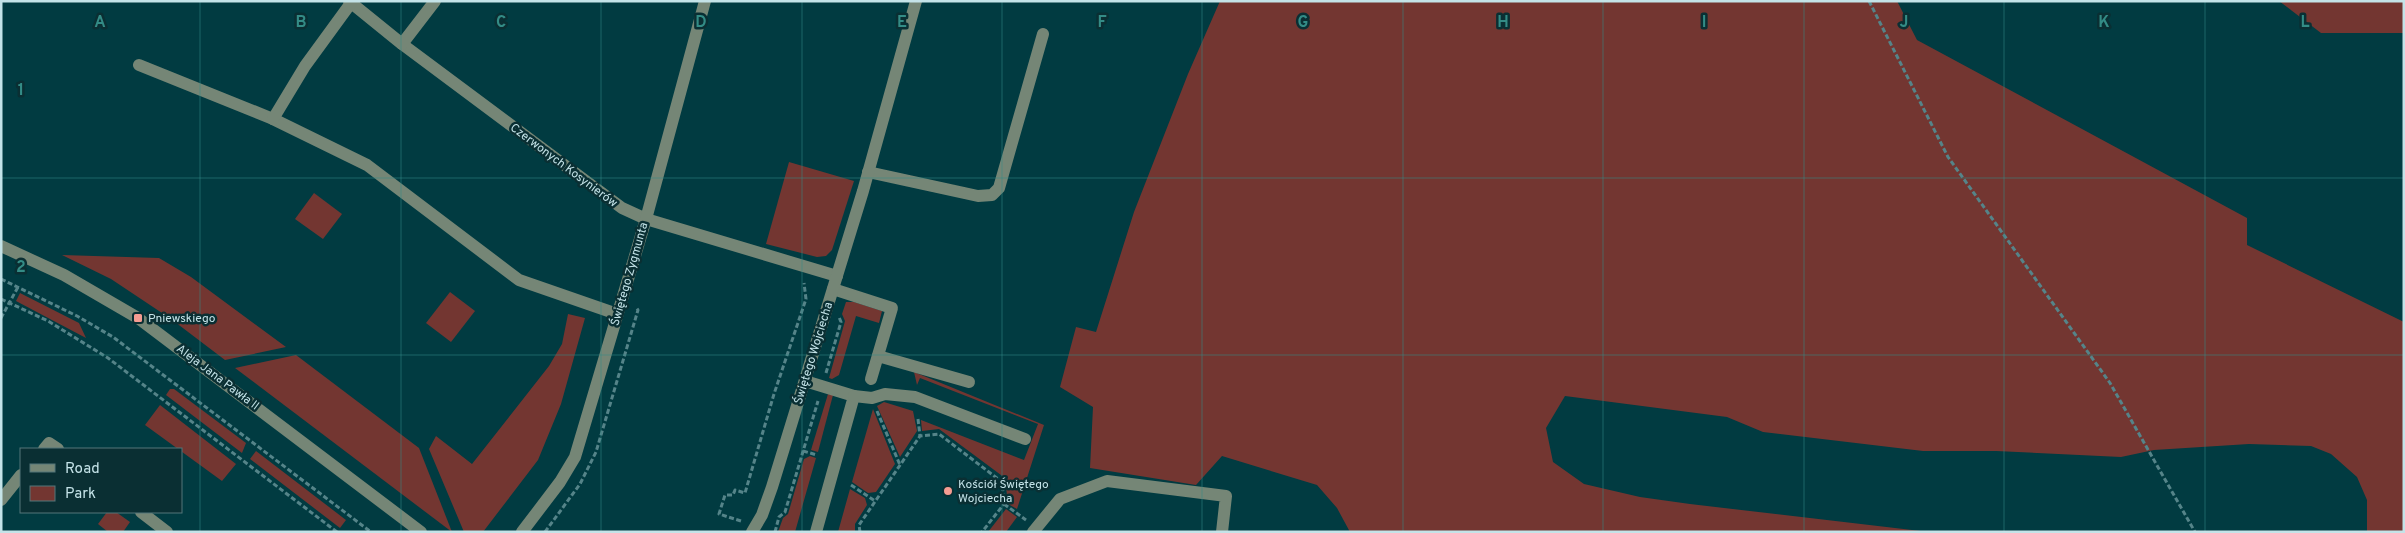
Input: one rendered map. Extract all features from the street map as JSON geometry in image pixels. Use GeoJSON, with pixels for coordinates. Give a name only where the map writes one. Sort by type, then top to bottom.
{"type":"FeatureCollection","features":[{"type":"Feature","properties":{"kind":"street"},"geometry":{"type":"LineString","coordinates":[[402,44],[436,1]]}},
{"type":"Feature","properties":{"kind":"street","name":"Świętego Zygmunta"},"geometry":{"type":"LineString","coordinates":[[522,532],[560,482],[576,457],[646,219],[705,1]]}},
{"type":"Feature","properties":{"kind":"street","name":"Świętego Wojciecha"},"geometry":{"type":"LineString","coordinates":[[754,529],[772,487],[805,381],[868,172],[916,1]]}},
{"type":"Feature","properties":{"kind":"street","name":"Czerwonych Kosynierów"},"geometry":{"type":"LineString","coordinates":[[273,119],[305,66],[350,2],[402,44],[599,193],[622,208],[646,219],[837,276]]}},
{"type":"Feature","properties":{"kind":"street"},"geometry":{"type":"LineString","coordinates":[[868,172],[978,196],[992,195],[999,188],[1043,34]]}},
{"type":"Feature","properties":{"kind":"street"},"geometry":{"type":"LineString","coordinates":[[139,65],[273,119],[367,166],[519,280],[617,314]]}},
{"type":"Feature","properties":{"kind":"street","name":"Aleja Jana Pawła II"},"geometry":{"type":"LineString","coordinates":[[1,246],[64,275],[138,318],[421,532]]}},
{"type":"Feature","properties":{"kind":"street"},"geometry":{"type":"LineString","coordinates":[[833,289],[892,308],[872,379]]}},
{"type":"Feature","properties":{"kind":"street"},"geometry":{"type":"LineString","coordinates":[[878,356],[969,382]]}},
{"type":"Feature","properties":{"kind":"street"},"geometry":{"type":"LineString","coordinates":[[805,381],[854,396],[872,398],[885,394],[915,397],[1025,439]]}},
{"type":"Feature","properties":{"kind":"street"},"geometry":{"type":"LineString","coordinates":[[816,532],[854,396]]}},
{"type":"Feature","properties":{"kind":"street"},"geometry":{"type":"LineString","coordinates":[[45,448],[49,443],[56,448]]}},
{"type":"Feature","properties":{"kind":"street"},"geometry":{"type":"LineString","coordinates":[[1,500],[20,476]]}},
{"type":"Feature","properties":{"kind":"street"},"geometry":{"type":"LineString","coordinates":[[1035,530],[1060,499],[1072,492],[1107,480],[1226,496],[1222,532]]}},
{"type":"Feature","properties":{"kind":"street"},"geometry":{"type":"LineString","coordinates":[[142,513],[167,532]]}},
{"type":"Feature","properties":{"kind":"path"},"geometry":{"type":"LineString","coordinates":[[1869,1],[1948,158],[2110,383],[2195,532]]}},
{"type":"Feature","properties":{"kind":"path"},"geometry":{"type":"LineString","coordinates":[[1,279],[77,316],[113,337],[371,532]]}},
{"type":"Feature","properties":{"kind":"path"},"geometry":{"type":"LineString","coordinates":[[754,529],[719,514],[724,495],[733,495],[735,490],[746,493],[774,394],[806,299],[805,283],[796,280]]}},
{"type":"Feature","properties":{"kind":"path"},"geometry":{"type":"LineString","coordinates":[[1,318],[18,286]]}},
{"type":"Feature","properties":{"kind":"path"},"geometry":{"type":"LineString","coordinates":[[1,299],[48,321],[108,358],[337,532]]}},
{"type":"Feature","properties":{"kind":"path"},"geometry":{"type":"LineString","coordinates":[[545,532],[580,484],[596,452],[638,310],[633,302]]}},
{"type":"Feature","properties":{"kind":"path"},"geometry":{"type":"LineString","coordinates":[[872,398],[900,466]]}},
{"type":"Feature","properties":{"kind":"path"},"geometry":{"type":"LineString","coordinates":[[860,532],[860,525],[875,501],[920,436],[918,419]]}},
{"type":"Feature","properties":{"kind":"path"},"geometry":{"type":"LineString","coordinates":[[920,436],[939,434],[1002,482],[1004,504],[982,532]]}},
{"type":"Feature","properties":{"kind":"path"},"geometry":{"type":"LineString","coordinates":[[851,485],[875,501]]}},
{"type":"Feature","properties":{"kind":"path"},"geometry":{"type":"LineString","coordinates":[[1004,504],[1035,530]]}},
{"type":"Feature","properties":{"kind":"green space"},"geometry":{"type":"Polygon","coordinates":[[[1220,1],[1897,1],[1917,40],[2247,218],[2247,245],[2404,322],[2404,532],[2367,532],[2367,500],[2357,477],[2331,454],[2311,446],[2249,444],[2154,450],[2121,457],[1996,451],[1923,451],[1763,432],[1727,417],[1565,396],[1546,428],[1553,462],[1584,484],[1640,497],[1690,504],[1929,532],[1350,532],[1337,508],[1317,485],[1222,456],[1196,485],[1090,468],[1093,407],[1060,387],[1076,327],[1096,332],[1134,212],[1188,74],[1220,1]]]}},
{"type":"Feature","properties":{"kind":"green space"},"geometry":{"type":"Polygon","coordinates":[[[2279,1],[2404,1],[2404,33],[2321,33],[2279,1]]]}},
{"type":"Feature","properties":{"kind":"green space"},"geometry":{"type":"Polygon","coordinates":[[[789,162],[854,181],[832,250],[826,256],[817,257],[766,244],[789,162]]]}},
{"type":"Feature","properties":{"kind":"green space"},"geometry":{"type":"Polygon","coordinates":[[[314,193],[342,214],[323,239],[295,219],[314,193]]]}},
{"type":"Feature","properties":{"kind":"green space"},"geometry":{"type":"Polygon","coordinates":[[[62,255],[159,258],[191,277],[286,347],[225,360],[171,319],[111,279],[62,255]]]}},
{"type":"Feature","properties":{"kind":"green space"},"geometry":{"type":"Polygon","coordinates":[[[450,292],[475,311],[451,342],[426,323],[450,292]]]}},
{"type":"Feature","properties":{"kind":"green space"},"geometry":{"type":"Polygon","coordinates":[[[20,293],[79,323],[86,338],[16,301],[20,293]]]}},
{"type":"Feature","properties":{"kind":"green space"},"geometry":{"type":"Polygon","coordinates":[[[846,302],[854,302],[882,311],[879,323],[856,316],[839,375],[832,379],[829,378],[845,321],[842,314],[846,302]]]}},
{"type":"Feature","properties":{"kind":"green space"},"geometry":{"type":"Polygon","coordinates":[[[568,314],[585,318],[561,404],[538,460],[483,532],[464,532],[429,449],[436,436],[472,464],[549,366],[562,344],[568,314]]]}},
{"type":"Feature","properties":{"kind":"green space"},"geometry":{"type":"Polygon","coordinates":[[[296,355],[419,448],[452,532],[235,368],[296,355]]]}},
{"type":"Feature","properties":{"kind":"green space"},"geometry":{"type":"Polygon","coordinates":[[[914,372],[1044,425],[1017,509],[1008,504],[1005,478],[939,429],[922,431],[921,420],[1024,460],[1038,424],[920,378],[917,385],[914,372]]]}},
{"type":"Feature","properties":{"kind":"green space"},"geometry":{"type":"Polygon","coordinates":[[[170,389],[174,389],[246,443],[242,453],[166,395],[170,389]]]}},
{"type":"Feature","properties":{"kind":"green space"},"geometry":{"type":"Polygon","coordinates":[[[828,394],[833,395],[818,452],[811,450],[828,394]]]}},
{"type":"Feature","properties":{"kind":"green space"},"geometry":{"type":"Polygon","coordinates":[[[884,402],[913,411],[917,431],[900,457],[877,406],[884,402]]]}},
{"type":"Feature","properties":{"kind":"green space"},"geometry":{"type":"Polygon","coordinates":[[[160,405],[236,464],[222,481],[182,452],[182,448],[177,448],[145,425],[160,405]]]}},
{"type":"Feature","properties":{"kind":"green space"},"geometry":{"type":"Polygon","coordinates":[[[873,409],[895,464],[876,492],[868,493],[852,482],[873,409]]]}},
{"type":"Feature","properties":{"kind":"green space"},"geometry":{"type":"Polygon","coordinates":[[[256,451],[346,520],[340,528],[250,459],[256,451]]]}},
{"type":"Feature","properties":{"kind":"green space"},"geometry":{"type":"Polygon","coordinates":[[[810,456],[816,458],[795,532],[778,532],[783,518],[788,514],[804,459],[810,456]]]}},
{"type":"Feature","properties":{"kind":"green space"},"geometry":{"type":"Polygon","coordinates":[[[850,489],[865,498],[867,505],[855,524],[855,532],[838,532],[850,489]]]}},
{"type":"Feature","properties":{"kind":"green space"},"geometry":{"type":"Polygon","coordinates":[[[1006,509],[1017,517],[1006,532],[988,532],[1006,509]]]}},
{"type":"Feature","properties":{"kind":"green space"},"geometry":{"type":"Polygon","coordinates":[[[106,513],[117,513],[130,522],[123,532],[108,532],[98,524],[106,513]]]}},
{"type":"Feature","properties":{"kind":"place","name":"Pniewskiego"},"geometry":{"type":"Point","coordinates":[138,318]}},
{"type":"Feature","properties":{"kind":"place","name":"Kościół Świętego Wojciecha"},"geometry":{"type":"Point","coordinates":[948,491]}}]}
